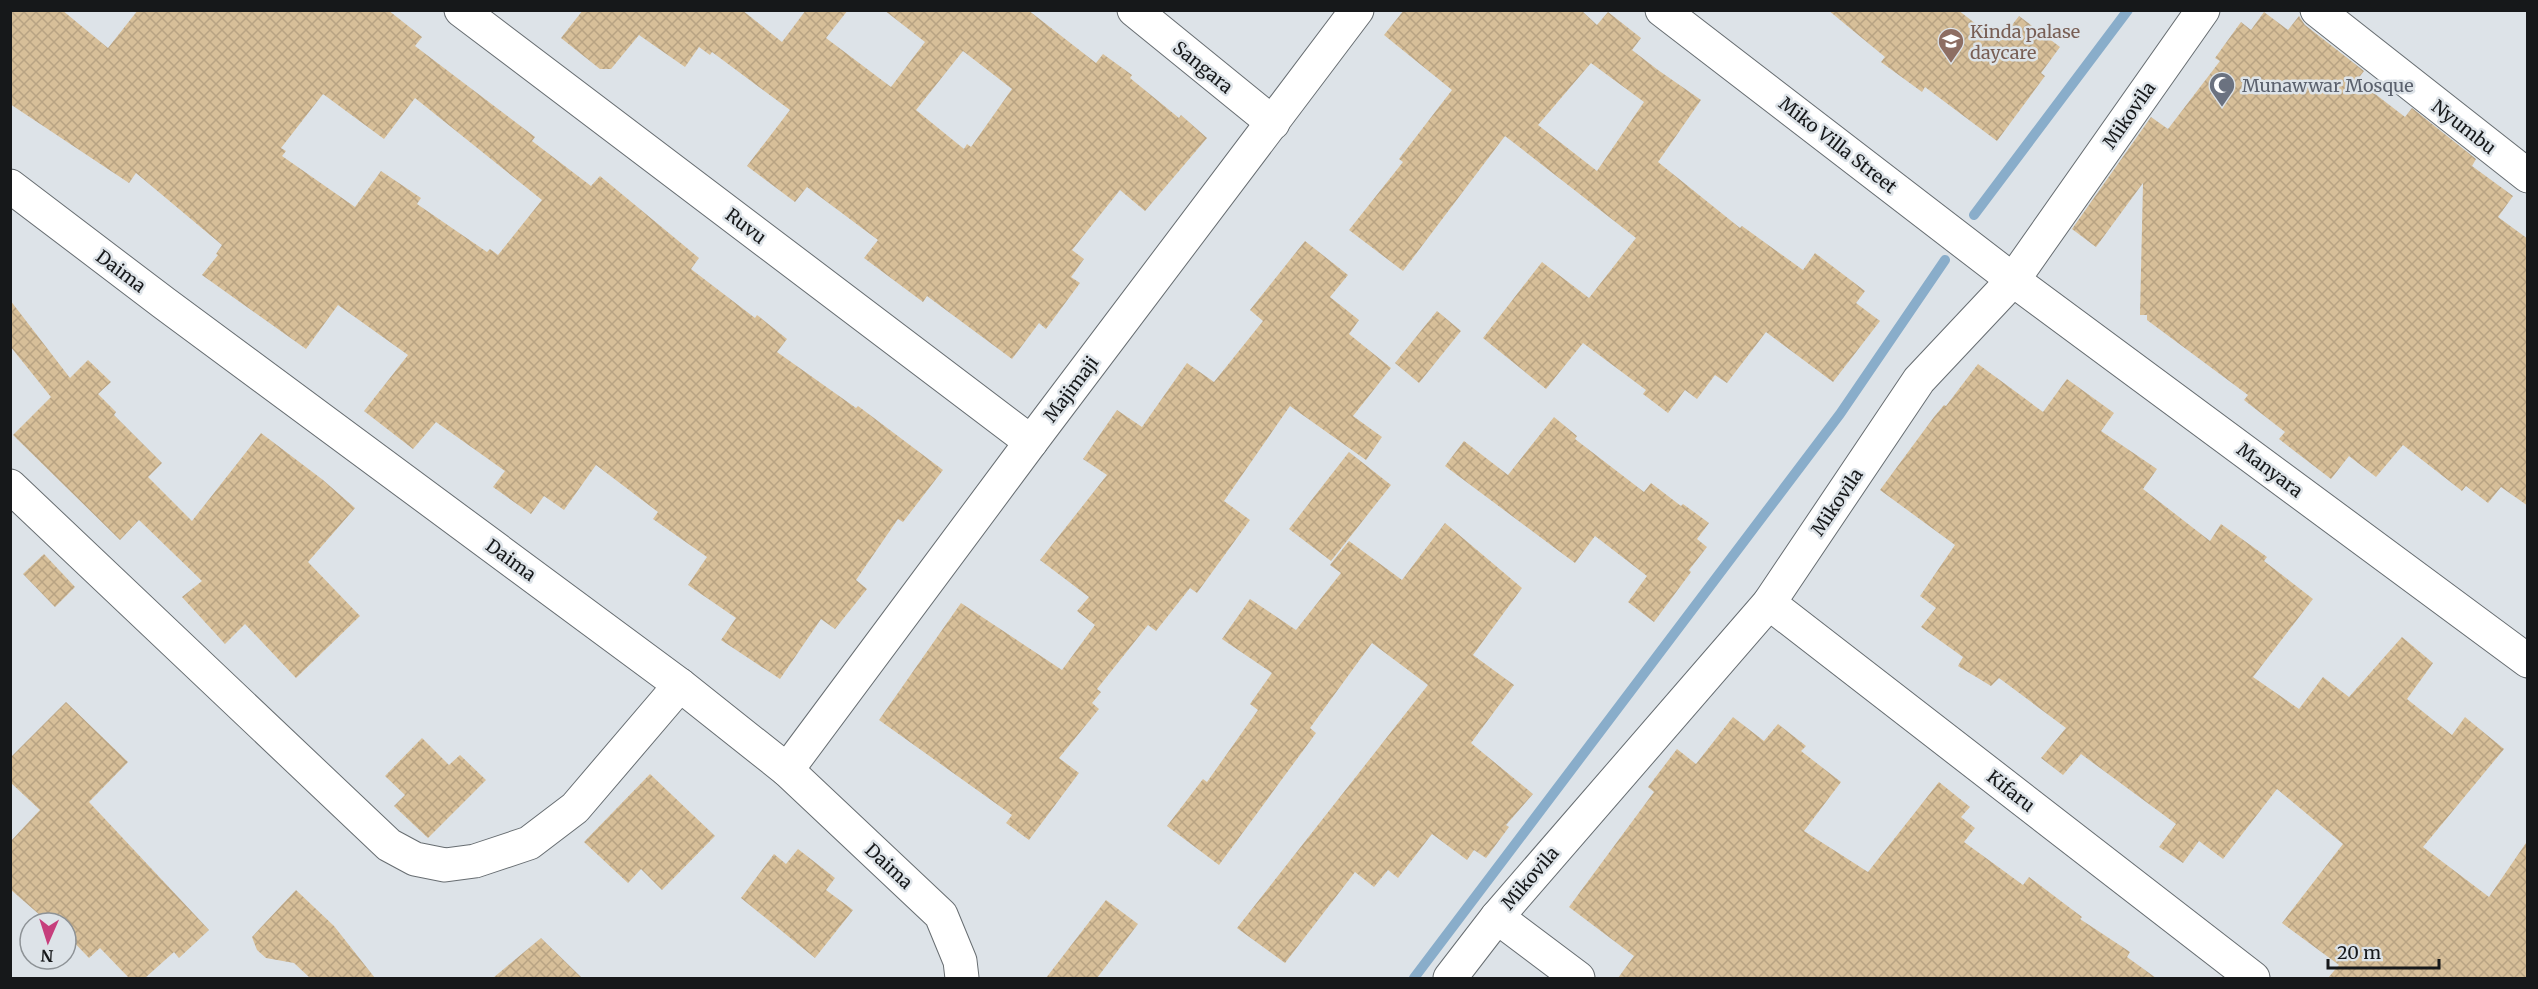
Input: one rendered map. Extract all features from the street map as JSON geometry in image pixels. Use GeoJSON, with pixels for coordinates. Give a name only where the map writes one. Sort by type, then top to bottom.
{"type":"FeatureCollection","features":[{"type":"Feature","properties":{"kind":"street","name":"Ruvu"},"geometry":{"type":"LineString","coordinates":[[461,10],[1030,442]]}},
{"type":"Feature","properties":{"kind":"street","name":"Sangara"},"geometry":{"type":"LineString","coordinates":[[1134,10],[1273,123]]}},
{"type":"Feature","properties":{"kind":"street","name":"Majimaji"},"geometry":{"type":"LineString","coordinates":[[787,771],[1030,442],[1357,10]]}},
{"type":"Feature","properties":{"kind":"street","name":"Miko Villa Street"},"geometry":{"type":"LineString","coordinates":[[1662,10],[2013,280]]}},
{"type":"Feature","properties":{"kind":"street","name":"Mikovila"},"geometry":{"type":"LineString","coordinates":[[1450,978],[1497,917],[1769,603],[1919,380],[2013,280],[2203,10]]}},
{"type":"Feature","properties":{"kind":"street","name":"Nyumbu"},"geometry":{"type":"LineString","coordinates":[[2317,10],[2528,176]]}},
{"type":"Feature","properties":{"kind":"street","name":"Daima"},"geometry":{"type":"LineString","coordinates":[[10,186],[164,303],[680,685],[787,771],[941,915],[955,972]]}},
{"type":"Feature","properties":{"kind":"street","name":"Manyara"},"geometry":{"type":"LineString","coordinates":[[2013,280],[2528,661]]}},
{"type":"Feature","properties":{"kind":"street"},"geometry":{"type":"LineString","coordinates":[[10,486],[389,845],[416,859],[445,865],[475,861],[529,843],[575,808],[680,685]]}},
{"type":"Feature","properties":{"kind":"street","name":"Kifaru"},"geometry":{"type":"LineString","coordinates":[[1769,603],[2253,978]]}},
{"type":"Feature","properties":{"kind":"street"},"geometry":{"type":"LineString","coordinates":[[1497,917],[1578,978]]}},
{"type":"Feature","properties":{"kind":"building"},"geometry":{"type":"Polygon","coordinates":[[[10,10],[62,10],[108,48],[138,10],[388,10],[422,37],[415,46],[535,137],[532,141],[591,186],[600,176],[699,258],[691,269],[755,318],[757,315],[787,339],[777,352],[856,408],[858,406],[943,470],[903,522],[898,519],[856,580],[867,589],[835,629],[821,619],[780,679],[721,640],[736,618],[688,585],[707,557],[653,519],[658,512],[596,465],[564,510],[544,496],[531,514],[493,487],[505,471],[436,422],[413,449],[364,411],[408,355],[338,305],[306,349],[202,275],[218,255],[216,254],[222,245],[136,173],[129,183],[10,104],[10,10]],[[323,94],[281,148],[286,151],[282,156],[355,207],[381,171],[421,198],[417,204],[487,252],[490,249],[498,255],[542,200],[415,98],[384,139],[323,94]]]}},
{"type":"Feature","properties":{"kind":"building"},"geometry":{"type":"Polygon","coordinates":[[[583,10],[742,10],[782,42],[806,10],[848,10],[826,38],[891,87],[925,42],[884,10],[1028,10],[1096,63],[1103,54],[1132,75],[1130,78],[1179,118],[1181,115],[1207,138],[1145,211],[1120,190],[1072,250],[1084,259],[1071,277],[1080,283],[1046,329],[1039,323],[1012,359],[927,296],[923,302],[864,258],[878,240],[807,187],[795,202],[747,166],[790,110],[712,52],[710,55],[699,47],[685,67],[639,35],[611,69],[600,69],[561,38],[583,10]],[[963,51],[916,110],[964,149],[967,144],[971,147],[1012,89],[963,51]]]}},
{"type":"Feature","properties":{"kind":"building"},"geometry":{"type":"Polygon","coordinates":[[[1404,10],[1581,10],[1597,25],[1608,12],[1641,38],[1632,50],[1701,100],[1658,162],[1740,228],[1742,226],[1803,270],[1815,253],[1865,291],[1856,303],[1880,321],[1833,382],[1766,332],[1727,383],[1715,375],[1697,399],[1685,390],[1668,413],[1643,394],[1646,390],[1583,343],[1546,389],[1483,338],[1542,262],[1589,298],[1636,238],[1505,136],[1403,271],[1349,230],[1403,162],[1399,159],[1452,90],[1384,35],[1404,10]],[[1591,63],[1538,125],[1597,171],[1644,102],[1591,63]]]}},
{"type":"Feature","properties":{"kind":"building"},"geometry":{"type":"Polygon","coordinates":[[[1828,10],[1958,10],[1999,42],[2019,16],[2060,47],[2041,73],[2045,76],[1997,141],[1925,87],[1922,92],[1881,62],[1885,57],[1828,10]]]}},
{"type":"Feature","properties":{"kind":"building"},"geometry":{"type":"Polygon","coordinates":[[[2264,12],[2288,30],[2299,16],[2305,25],[2364,71],[2357,80],[2405,117],[2412,108],[2476,159],[2472,166],[2513,196],[2498,217],[2528,239],[2528,506],[2501,487],[2488,503],[2466,486],[2462,491],[2403,445],[2376,477],[2349,456],[2331,479],[2279,439],[2285,432],[2244,400],[2248,395],[2147,320],[2147,315],[2140,315],[2143,183],[2096,247],[2072,229],[2151,117],[2168,129],[2220,61],[2215,58],[2241,22],[2251,30],[2264,12]]]}},
{"type":"Feature","properties":{"kind":"building"},"geometry":{"type":"Polygon","coordinates":[[[1305,241],[1348,275],[1330,297],[1359,320],[1349,334],[1391,368],[1353,416],[1382,437],[1366,460],[1290,406],[1224,501],[1250,520],[1197,593],[1190,588],[1156,631],[1148,625],[1097,689],[1101,692],[1092,703],[1099,709],[1059,758],[1079,773],[1029,840],[1006,823],[1012,815],[879,720],[961,603],[1062,670],[1095,625],[1077,611],[1089,597],[1040,560],[1107,475],[1083,459],[1117,410],[1142,427],[1187,363],[1214,382],[1263,321],[1250,310],[1305,241]]]}},
{"type":"Feature","properties":{"kind":"building"},"geometry":{"type":"Polygon","coordinates":[[[10,300],[70,378],[88,360],[111,382],[98,394],[116,412],[114,415],[162,463],[148,477],[192,521],[261,433],[323,480],[355,508],[308,562],[360,616],[296,678],[245,624],[225,644],[182,597],[202,581],[139,520],[120,540],[13,435],[51,397],[10,346],[10,300]]]}},
{"type":"Feature","properties":{"kind":"building"},"geometry":{"type":"Polygon","coordinates":[[[1437,311],[1461,331],[1419,383],[1395,363],[1437,311]]]}},
{"type":"Feature","properties":{"kind":"building"},"geometry":{"type":"Polygon","coordinates":[[[1978,364],[2043,412],[2067,379],[2114,413],[2101,431],[2157,469],[2143,489],[2210,541],[2221,524],[2267,557],[2264,561],[2313,599],[2253,677],[2299,709],[2323,677],[2349,697],[2402,637],[2433,663],[2407,699],[2452,735],[2465,717],[2504,749],[2423,847],[2489,897],[2528,840],[2528,978],[2328,978],[2339,965],[2282,923],[2343,844],[2277,789],[2223,859],[2199,841],[2183,863],[2159,847],[2176,824],[2081,754],[2063,775],[2041,758],[2066,728],[1999,678],[1991,686],[1958,666],[1963,657],[1921,627],[1936,608],[1920,596],[1955,545],[1880,490],[1934,417],[1944,405],[1946,406],[1978,364]]]}},
{"type":"Feature","properties":{"kind":"building"},"geometry":{"type":"Polygon","coordinates":[[[1554,417],[1577,436],[1575,439],[1644,492],[1651,483],[1681,506],[1683,504],[1709,523],[1697,539],[1707,547],[1654,622],[1628,602],[1647,576],[1595,536],[1575,563],[1445,466],[1464,441],[1508,475],[1554,417]]]}},
{"type":"Feature","properties":{"kind":"building"},"geometry":{"type":"Polygon","coordinates":[[[1349,452],[1391,485],[1331,561],[1289,529],[1349,452]]]}},
{"type":"Feature","properties":{"kind":"building"},"geometry":{"type":"Polygon","coordinates":[[[1445,523],[1522,588],[1473,655],[1514,685],[1471,743],[1533,794],[1506,825],[1509,827],[1486,858],[1474,850],[1467,860],[1432,834],[1398,878],[1388,870],[1374,887],[1355,872],[1285,963],[1237,928],[1428,685],[1372,643],[1310,728],[1316,733],[1219,865],[1167,826],[1203,779],[1207,782],[1258,710],[1250,704],[1272,673],[1222,639],[1250,599],[1296,630],[1341,573],[1330,565],[1349,541],[1402,580],[1445,523]]]}},
{"type":"Feature","properties":{"kind":"building"},"geometry":{"type":"Polygon","coordinates":[[[44,554],[75,587],[55,607],[23,574],[44,554]]]}},
{"type":"Feature","properties":{"kind":"building"},"geometry":{"type":"Polygon","coordinates":[[[66,702],[128,762],[89,802],[209,930],[179,958],[174,952],[145,978],[129,978],[100,948],[89,958],[78,947],[78,911],[35,911],[10,889],[10,842],[40,810],[10,782],[10,758],[66,702]]]}},
{"type":"Feature","properties":{"kind":"building"},"geometry":{"type":"Polygon","coordinates":[[[1733,717],[1764,741],[1778,724],[1806,746],[1801,751],[1841,782],[1804,831],[1868,872],[1939,782],[1970,807],[1961,817],[1975,828],[1964,842],[2023,885],[2029,877],[2082,917],[2080,919],[2130,952],[2127,957],[2156,978],[1618,978],[1634,956],[1569,907],[1654,792],[1648,787],[1677,749],[1696,764],[1733,717]]]}},
{"type":"Feature","properties":{"kind":"building"},"geometry":{"type":"Polygon","coordinates":[[[422,738],[449,765],[460,755],[486,780],[428,838],[394,806],[405,795],[385,776],[422,738]]]}},
{"type":"Feature","properties":{"kind":"building"},"geometry":{"type":"Polygon","coordinates":[[[650,774],[715,836],[662,890],[641,869],[628,883],[584,842],[650,774]]]}},
{"type":"Feature","properties":{"kind":"building"},"geometry":{"type":"Polygon","coordinates":[[[798,849],[835,878],[826,890],[853,910],[815,958],[741,898],[774,854],[786,864],[798,849]]]}},
{"type":"Feature","properties":{"kind":"building"},"geometry":{"type":"Polygon","coordinates":[[[296,890],[334,926],[375,978],[310,978],[294,963],[266,958],[257,950],[252,937],[296,890]]]}},
{"type":"Feature","properties":{"kind":"building"},"geometry":{"type":"Polygon","coordinates":[[[1106,900],[1138,924],[1097,978],[1046,978],[1106,900]]]}},
{"type":"Feature","properties":{"kind":"building"},"geometry":{"type":"Polygon","coordinates":[[[541,938],[582,978],[493,978],[541,938]]]}},
{"type":"Feature","properties":{"kind":"waterway"},"geometry":{"type":"LineString","coordinates":[[1974,215],[2128,10]]}},
{"type":"Feature","properties":{"kind":"waterway"},"geometry":{"type":"LineString","coordinates":[[1414,978],[1840,414],[1945,260]]}},
{"type":"Feature","properties":{"kind":"place","name":"Kinda palase daycare"},"geometry":{"type":"Point","coordinates":[1951,64]}},
{"type":"Feature","properties":{"kind":"place","name":"Munawwar Mosque"},"geometry":{"type":"Point","coordinates":[2222,108]}}]}
